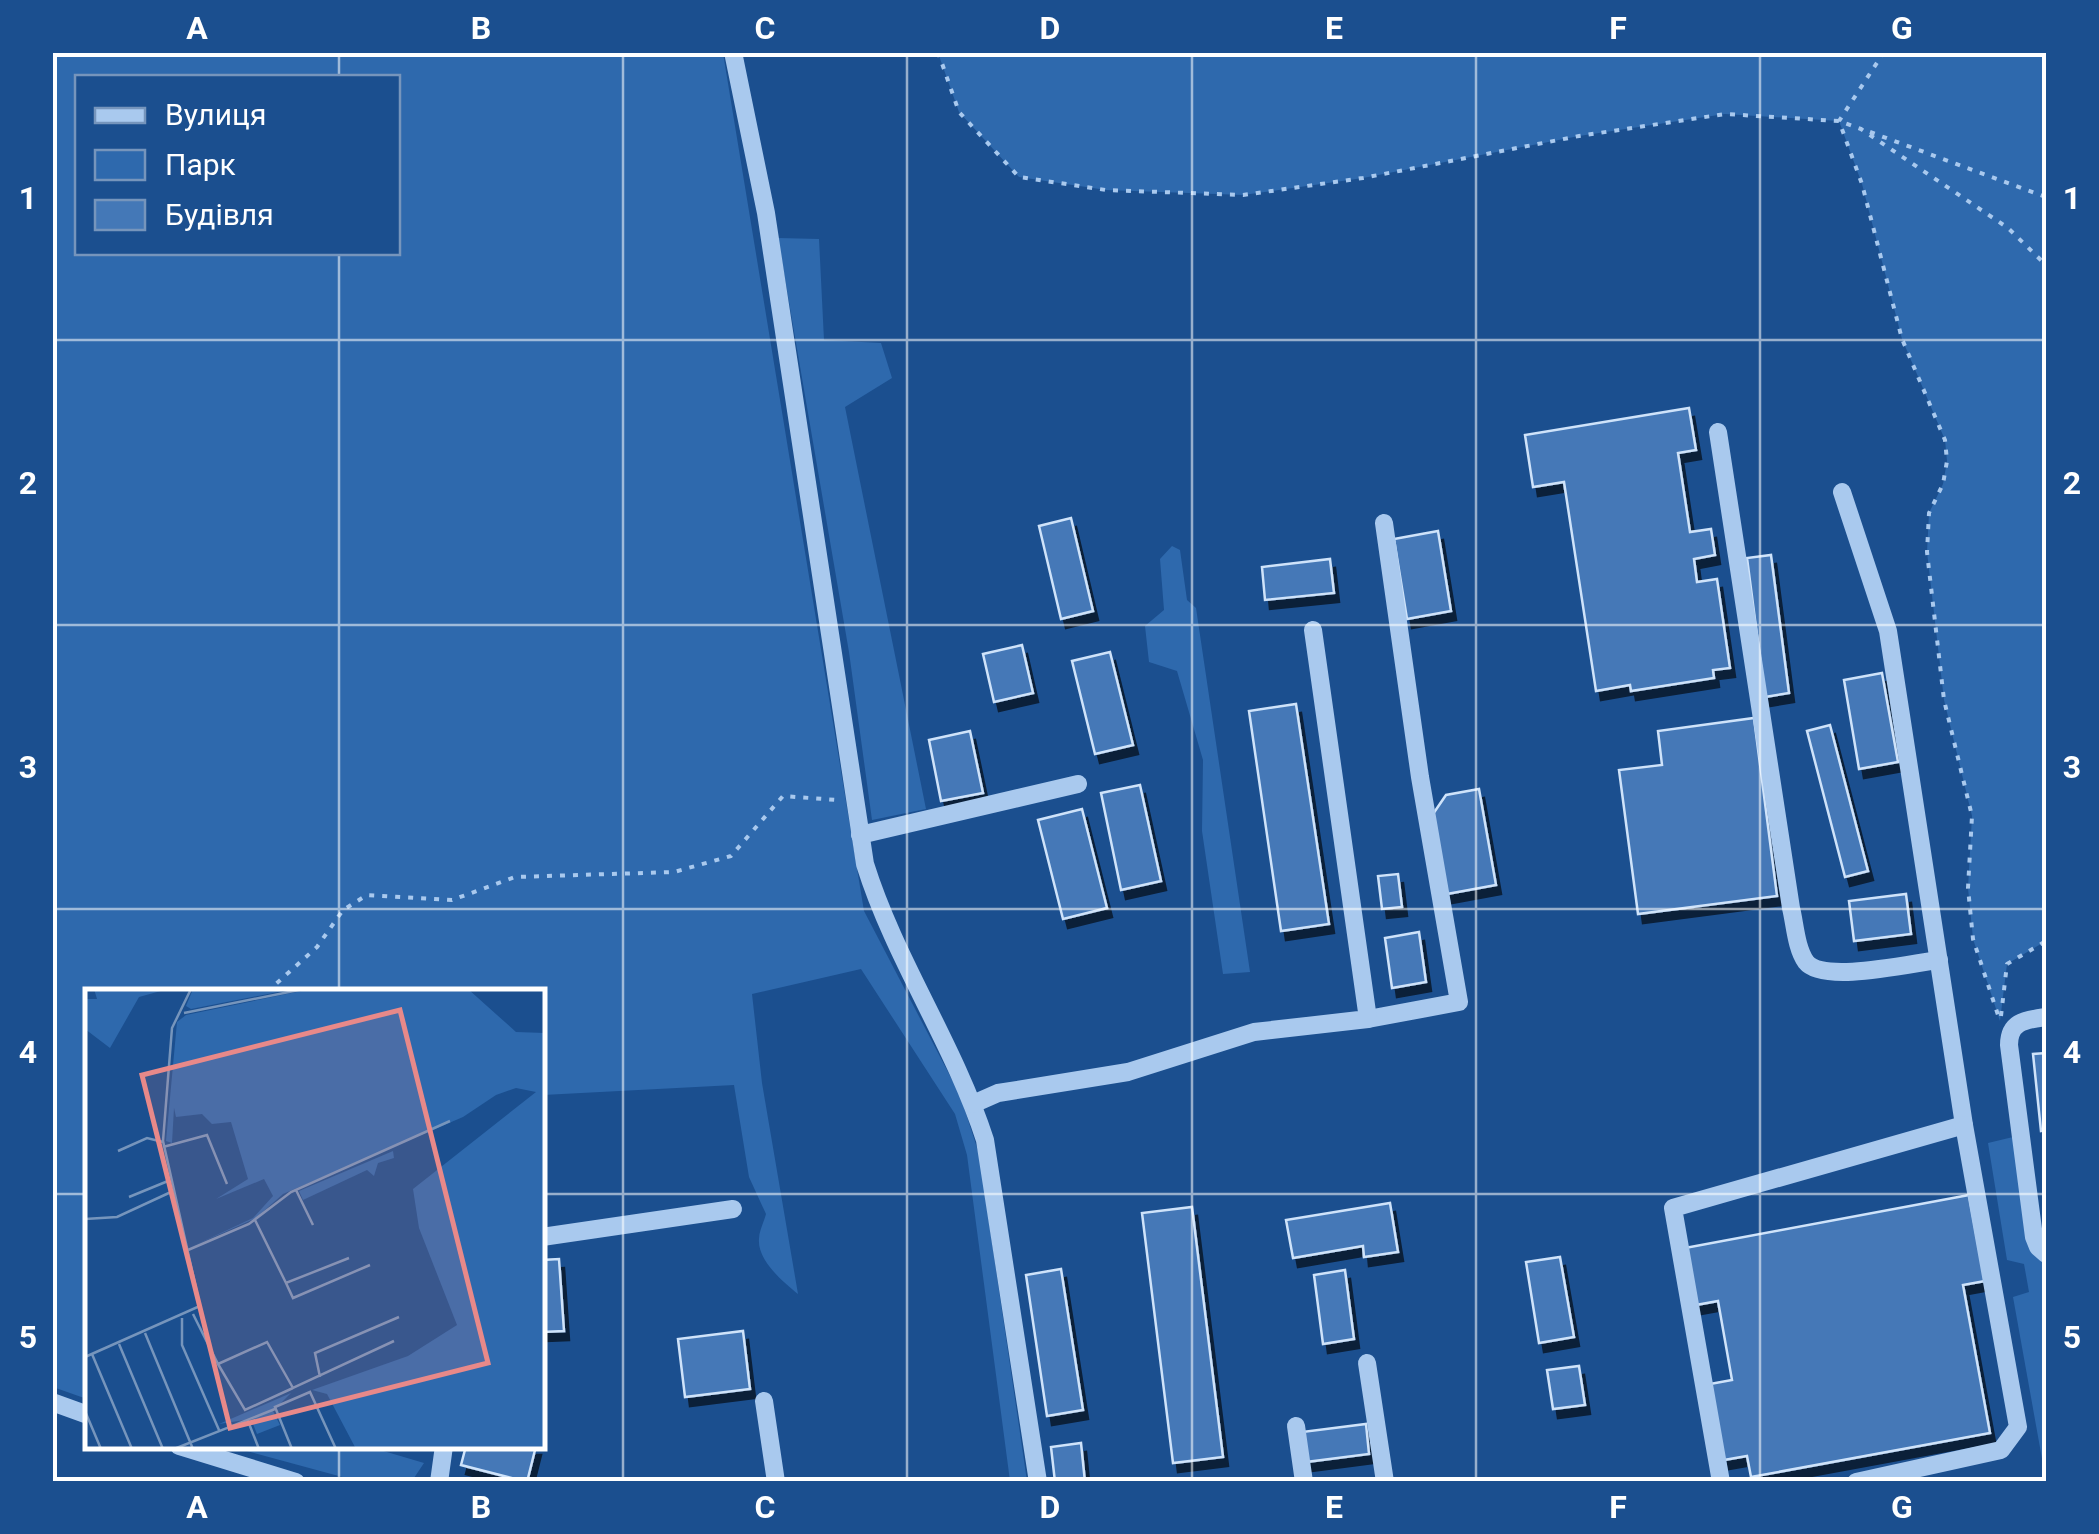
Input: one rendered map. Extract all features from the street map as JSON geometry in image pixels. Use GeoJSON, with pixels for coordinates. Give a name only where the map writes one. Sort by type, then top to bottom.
{"type":"FeatureCollection","features":[{"type":"Feature","properties":{"kind":"street"},"geometry":{"type":"LineString","coordinates":[[733,52],[766,213],[865,864],[880,912],[974,1104],[985,1140],[1038,1482]]}},
{"type":"Feature","properties":{"kind":"street"},"geometry":{"type":"LineString","coordinates":[[1718,432],[1791,908],[1802,952],[1808,964],[1820,972],[1939,960]]}},
{"type":"Feature","properties":{"kind":"street"},"geometry":{"type":"LineString","coordinates":[[1842,492],[1888,631],[1964,1125],[2018,1427],[2002,1450],[1856,1482]]}},
{"type":"Feature","properties":{"kind":"street"},"geometry":{"type":"LineString","coordinates":[[974,1104],[998,1093],[1128,1072],[1254,1032],[1459,1002],[1420,777],[1384,523]]}},
{"type":"Feature","properties":{"kind":"street"},"geometry":{"type":"LineString","coordinates":[[1313,630],[1368,1018]]}},
{"type":"Feature","properties":{"kind":"street"},"geometry":{"type":"LineString","coordinates":[[860,834],[1078,784]]}},
{"type":"Feature","properties":{"kind":"street"},"geometry":{"type":"LineString","coordinates":[[2046,1017],[2022,1021],[2011,1031],[2009,1046],[2034,1238],[2046,1254]]}},
{"type":"Feature","properties":{"kind":"street"},"geometry":{"type":"LineString","coordinates":[[1721,1482],[1673,1208],[1964,1125]]}},
{"type":"Feature","properties":{"kind":"street"},"geometry":{"type":"LineString","coordinates":[[545,1237],[732,1208]]}},
{"type":"Feature","properties":{"kind":"street"},"geometry":{"type":"LineString","coordinates":[[1367,1363],[1385,1482]]}},
{"type":"Feature","properties":{"kind":"street"},"geometry":{"type":"LineString","coordinates":[[764,1401],[776,1482]]}},
{"type":"Feature","properties":{"kind":"street"},"geometry":{"type":"LineString","coordinates":[[52,1402],[85,1414]]}},
{"type":"Feature","properties":{"kind":"street"},"geometry":{"type":"LineString","coordinates":[[1296,1426],[1304,1482]]}},
{"type":"Feature","properties":{"kind":"street"},"geometry":{"type":"LineString","coordinates":[[190,1449],[296,1482]]}},
{"type":"Feature","properties":{"kind":"street"},"geometry":{"type":"LineString","coordinates":[[438,1482],[444,1449]]}},
{"type":"Feature","properties":{"kind":"path"},"geometry":{"type":"LineString","coordinates":[[938,52],[958,112],[1019,177],[1106,190],[1243,195],[1363,178],[1579,136],[1725,114],[1839,121],[2046,197]]}},
{"type":"Feature","properties":{"kind":"path"},"geometry":{"type":"LineString","coordinates":[[1839,121],[1884,52]]}},
{"type":"Feature","properties":{"kind":"path"},"geometry":{"type":"LineString","coordinates":[[1839,121],[1862,184],[1902,339],[1945,440],[1943,484],[1928,513],[1928,552],[1944,700],[1972,816],[1968,888],[1972,939],[2000,1021],[2008,964],[2046,941]]}},
{"type":"Feature","properties":{"kind":"path"},"geometry":{"type":"LineString","coordinates":[[1861,128],[2008,228],[2046,265]]}},
{"type":"Feature","properties":{"kind":"path"},"geometry":{"type":"LineString","coordinates":[[271,989],[317,947],[343,910],[366,895],[452,900],[515,877],[674,872],[731,856],[783,796],[820,796],[855,804]]}},
{"type":"Feature","properties":{"kind":"green space"},"geometry":{"type":"Polygon","coordinates":[[[53,53],[723,53],[864,911],[960,1095],[979,1154],[1027,1481],[1010,1481],[967,1155],[955,1114],[861,969],[752,994],[762,1083],[798,1294],[772,1270],[759,1247],[766,1214],[749,1177],[734,1085],[545,1095],[545,989],[85,989],[85,1398],[53,1387],[53,53]]]}},
{"type":"Feature","properties":{"kind":"green space"},"geometry":{"type":"Polygon","coordinates":[[[938,53],[2046,53],[2046,941],[2007,964],[2000,1021],[1973,939],[1968,888],[1972,816],[1944,700],[1927,552],[1929,513],[1943,484],[1947,461],[1945,440],[1902,339],[1862,184],[1839,121],[1725,114],[1579,136],[1363,178],[1243,195],[1106,190],[1019,177],[959,112],[938,53]]]}},
{"type":"Feature","properties":{"kind":"green space"},"geometry":{"type":"Polygon","coordinates":[[[778,238],[819,239],[824,340],[881,343],[892,378],[845,407],[926,809],[872,820],[849,652],[778,238]]]}},
{"type":"Feature","properties":{"kind":"green space"},"geometry":{"type":"Polygon","coordinates":[[[1172,546],[1180,550],[1187,600],[1196,608],[1250,972],[1223,974],[1202,831],[1203,760],[1177,671],[1149,662],[1145,626],[1164,610],[1160,559],[1172,546]]]}},
{"type":"Feature","properties":{"kind":"green space"},"geometry":{"type":"Polygon","coordinates":[[[2013,1137],[2032,1251],[2046,1263],[2046,1481],[2013,1297],[2029,1292],[2024,1264],[2007,1260],[1988,1143],[2013,1137]]]}},
{"type":"Feature","properties":{"kind":"green space"},"geometry":{"type":"Polygon","coordinates":[[[239,1449],[377,1449],[424,1463],[412,1481],[357,1481],[239,1449]]]}},
{"type":"Feature","properties":{"kind":"building"},"geometry":{"type":"Polygon","coordinates":[[[1689,408],[1696,450],[1678,453],[1690,532],[1711,529],[1715,555],[1694,559],[1697,582],[1717,579],[1730,668],[1713,670],[1714,678],[1631,691],[1630,685],[1596,691],[1564,482],[1533,487],[1525,435],[1689,408]]]}},
{"type":"Feature","properties":{"kind":"building"},"geometry":{"type":"Polygon","coordinates":[[[1071,518],[1093,611],[1061,619],[1039,526],[1071,518]]]}},
{"type":"Feature","properties":{"kind":"building"},"geometry":{"type":"Polygon","coordinates":[[[1438,531],[1451,611],[1407,619],[1394,539],[1438,531]]]}},
{"type":"Feature","properties":{"kind":"building"},"geometry":{"type":"Polygon","coordinates":[[[1771,555],[1789,693],[1765,697],[1747,558],[1771,555]]]}},
{"type":"Feature","properties":{"kind":"building"},"geometry":{"type":"Polygon","coordinates":[[[1330,559],[1334,593],[1265,600],[1262,567],[1330,559]]]}},
{"type":"Feature","properties":{"kind":"building"},"geometry":{"type":"Polygon","coordinates":[[[1022,645],[1033,693],[994,702],[983,654],[1022,645]]]}},
{"type":"Feature","properties":{"kind":"building"},"geometry":{"type":"Polygon","coordinates":[[[1110,652],[1133,745],[1095,754],[1072,661],[1110,652]]]}},
{"type":"Feature","properties":{"kind":"building"},"geometry":{"type":"Polygon","coordinates":[[[1882,673],[1898,762],[1859,769],[1844,680],[1882,673]]]}},
{"type":"Feature","properties":{"kind":"building"},"geometry":{"type":"Polygon","coordinates":[[[1296,704],[1329,924],[1281,931],[1249,711],[1296,704]]]}},
{"type":"Feature","properties":{"kind":"building"},"geometry":{"type":"Polygon","coordinates":[[[1754,718],[1777,896],[1638,914],[1619,770],[1662,765],[1658,731],[1754,718]]]}},
{"type":"Feature","properties":{"kind":"building"},"geometry":{"type":"Polygon","coordinates":[[[1830,725],[1868,871],[1845,877],[1807,731],[1830,725]]]}},
{"type":"Feature","properties":{"kind":"building"},"geometry":{"type":"Polygon","coordinates":[[[970,731],[983,793],[941,801],[929,740],[970,731]]]}},
{"type":"Feature","properties":{"kind":"building"},"geometry":{"type":"Polygon","coordinates":[[[1140,785],[1161,881],[1121,890],[1101,793],[1140,785]]]}},
{"type":"Feature","properties":{"kind":"building"},"geometry":{"type":"Polygon","coordinates":[[[1479,789],[1496,885],[1447,894],[1433,814],[1446,795],[1479,789]]]}},
{"type":"Feature","properties":{"kind":"building"},"geometry":{"type":"Polygon","coordinates":[[[1082,809],[1107,908],[1063,919],[1038,820],[1082,809]]]}},
{"type":"Feature","properties":{"kind":"building"},"geometry":{"type":"Polygon","coordinates":[[[1398,874],[1402,907],[1382,909],[1378,876],[1398,874]]]}},
{"type":"Feature","properties":{"kind":"building"},"geometry":{"type":"Polygon","coordinates":[[[1906,894],[1911,934],[1854,941],[1849,901],[1906,894]]]}},
{"type":"Feature","properties":{"kind":"building"},"geometry":{"type":"Polygon","coordinates":[[[1419,932],[1426,982],[1392,988],[1385,938],[1419,932]]]}},
{"type":"Feature","properties":{"kind":"building"},"geometry":{"type":"Polygon","coordinates":[[[2046,1053],[2046,1130],[2041,1131],[2033,1054],[2046,1053]]]}},
{"type":"Feature","properties":{"kind":"building"},"geometry":{"type":"Polygon","coordinates":[[[1969,1195],[1985,1281],[1963,1285],[1990,1433],[1751,1477],[1747,1456],[1724,1460],[1710,1384],[1732,1380],[1718,1301],[1696,1305],[1685,1248],[1969,1195]]]}},
{"type":"Feature","properties":{"kind":"building"},"geometry":{"type":"Polygon","coordinates":[[[1390,1203],[1398,1252],[1364,1257],[1363,1246],[1293,1258],[1286,1220],[1390,1203]]]}},
{"type":"Feature","properties":{"kind":"building"},"geometry":{"type":"Polygon","coordinates":[[[1192,1207],[1223,1457],[1173,1463],[1142,1213],[1192,1207]]]}},
{"type":"Feature","properties":{"kind":"building"},"geometry":{"type":"Polygon","coordinates":[[[1560,1257],[1574,1337],[1539,1343],[1526,1262],[1560,1257]]]}},
{"type":"Feature","properties":{"kind":"building"},"geometry":{"type":"Polygon","coordinates":[[[559,1259],[564,1331],[545,1332],[545,1260],[559,1259]]]}},
{"type":"Feature","properties":{"kind":"building"},"geometry":{"type":"Polygon","coordinates":[[[1061,1269],[1083,1410],[1047,1416],[1026,1275],[1061,1269]]]}},
{"type":"Feature","properties":{"kind":"building"},"geometry":{"type":"Polygon","coordinates":[[[1345,1270],[1354,1339],[1323,1344],[1314,1275],[1345,1270]]]}},
{"type":"Feature","properties":{"kind":"building"},"geometry":{"type":"Polygon","coordinates":[[[743,1331],[750,1389],[685,1397],[678,1339],[743,1331]]]}},
{"type":"Feature","properties":{"kind":"building"},"geometry":{"type":"Polygon","coordinates":[[[1579,1366],[1585,1405],[1553,1409],[1547,1370],[1579,1366]]]}},
{"type":"Feature","properties":{"kind":"building"},"geometry":{"type":"Polygon","coordinates":[[[1366,1424],[1369,1454],[1306,1462],[1302,1432],[1366,1424]]]}},
{"type":"Feature","properties":{"kind":"building"},"geometry":{"type":"Polygon","coordinates":[[[1081,1443],[1085,1482],[1055,1482],[1051,1447],[1081,1443]]]}},
{"type":"Feature","properties":{"kind":"building"},"geometry":{"type":"Polygon","coordinates":[[[465,1449],[535,1449],[527,1482],[461,1465],[465,1449]]]}}]}
